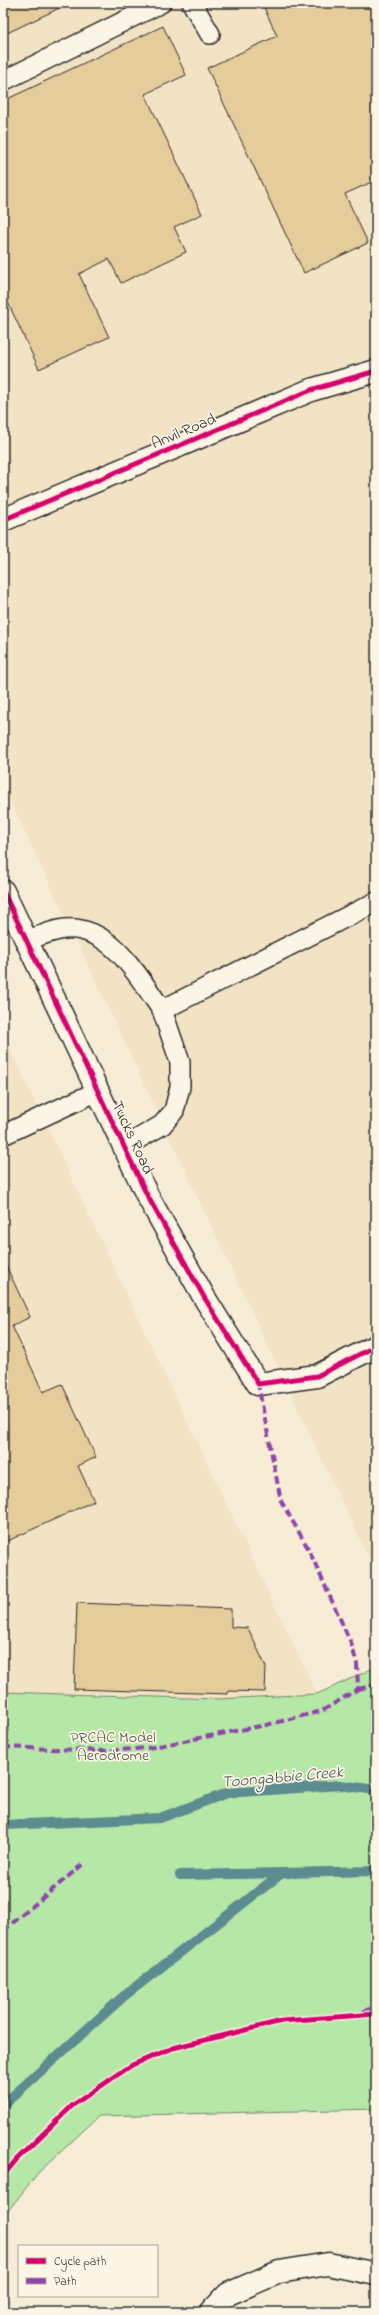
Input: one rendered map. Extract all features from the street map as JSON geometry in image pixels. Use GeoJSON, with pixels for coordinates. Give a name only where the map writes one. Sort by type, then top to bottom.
{"type":"FeatureCollection","features":[{"type":"Feature","properties":{"kind":"street","name":"Anvil Road"},"geometry":{"type":"LineString","coordinates":[[3,520],[311,390],[376,371]]}},
{"type":"Feature","properties":{"kind":"street","name":"Tucks Road"},"geometry":{"type":"LineString","coordinates":[[3,891],[147,1195],[204,1297],[258,1384],[316,1376],[376,1346]]}},
{"type":"Feature","properties":{"kind":"street"},"geometry":{"type":"LineString","coordinates":[[211,2312],[228,2294],[279,2272],[328,2264],[376,2274]]}},
{"type":"Feature","properties":{"kind":"lane"},"geometry":{"type":"LineString","coordinates":[[3,81],[161,3]]}},
{"type":"Feature","properties":{"kind":"lane"},"geometry":{"type":"LineString","coordinates":[[192,3],[210,34]]}},
{"type":"Feature","properties":{"kind":"lane"},"geometry":{"type":"LineString","coordinates":[[162,1010],[376,902]]}},
{"type":"Feature","properties":{"kind":"lane"},"geometry":{"type":"LineString","coordinates":[[26,940],[65,929],[91,931],[109,945],[130,965],[162,1010],[180,1062],[180,1088],[174,1111],[162,1125],[124,1147]]}},
{"type":"Feature","properties":{"kind":"lane"},"geometry":{"type":"LineString","coordinates":[[3,1135],[98,1091]]}},
{"type":"Feature","properties":{"kind":"shaded area"},"geometry":{"type":"Polygon","coordinates":[[[3,3],[376,3],[376,1574],[3,786],[3,3]]]}},
{"type":"Feature","properties":{"kind":"shaded area"},"geometry":{"type":"Polygon","coordinates":[[[3,1034],[317,1694],[218,1699],[3,1692],[3,1034]]]}},
{"type":"Feature","properties":{"kind":"green space","name":"PRCAC Model Aerodrome"},"geometry":{"type":"Polygon","coordinates":[[[376,1667],[376,2109],[99,2116],[38,2173],[3,2217],[3,1692],[218,1699],[317,1694],[376,1667]]]}},
{"type":"Feature","properties":{"kind":"building"},"geometry":{"type":"Polygon","coordinates":[[[3,3],[70,3],[3,35],[3,3]]]}},
{"type":"Feature","properties":{"kind":"building"},"geometry":{"type":"Polygon","coordinates":[[[262,3],[376,3],[376,180],[345,194],[368,243],[304,273],[207,68],[277,36],[262,3]]]}},
{"type":"Feature","properties":{"kind":"building"},"geometry":{"type":"Polygon","coordinates":[[[163,26],[186,75],[145,94],[202,214],[174,227],[186,252],[121,283],[109,259],[79,274],[109,337],[39,369],[3,292],[3,101],[163,26]]]}},
{"type":"Feature","properties":{"kind":"building"},"geometry":{"type":"Polygon","coordinates":[[[3,1259],[30,1317],[12,1326],[43,1392],[62,1384],[96,1457],[78,1466],[94,1501],[3,1543],[3,1259]]]}},
{"type":"Feature","properties":{"kind":"building"},"geometry":{"type":"Polygon","coordinates":[[[77,1603],[231,1609],[231,1627],[248,1628],[266,1667],[265,1692],[228,1691],[228,1694],[74,1689],[77,1603]]]}},
{"type":"Feature","properties":{"kind":"waterway","name":"Toongabbie Creek"},"geometry":{"type":"LineString","coordinates":[[3,1825],[160,1818],[227,1793],[340,1785],[376,1790]]}},
{"type":"Feature","properties":{"kind":"waterway"},"geometry":{"type":"LineString","coordinates":[[3,2105],[124,1996],[282,1873],[376,1871]]}},
{"type":"Feature","properties":{"kind":"waterway"},"geometry":{"type":"LineString","coordinates":[[180,1875],[282,1873]]}},
{"type":"Feature","properties":{"kind":"marked path"},"geometry":{"type":"LineString","coordinates":[[3,1747],[104,1751],[148,1748],[266,1725],[322,1711],[358,1689],[357,1664],[351,1643],[308,1548],[281,1501],[258,1384]]}},
{"type":"Feature","properties":{"kind":"marked path"},"geometry":{"type":"LineString","coordinates":[[358,1689],[376,1685]]}},
{"type":"Feature","properties":{"kind":"marked path"},"geometry":{"type":"LineString","coordinates":[[3,1931],[83,1864]]}},
{"type":"Feature","properties":{"kind":"marked path"},"geometry":{"type":"LineString","coordinates":[[363,2012],[376,2006]]}},
{"type":"Feature","properties":{"kind":"cycle path"},"geometry":{"type":"LineString","coordinates":[[3,520],[311,390],[376,371]]}},
{"type":"Feature","properties":{"kind":"cycle path"},"geometry":{"type":"LineString","coordinates":[[3,891],[147,1195],[204,1297],[258,1384],[317,1376],[376,1346]]}},
{"type":"Feature","properties":{"kind":"cycle path"},"geometry":{"type":"LineString","coordinates":[[3,2176],[16,2160],[73,2105],[132,2065],[173,2048],[282,2021],[376,2014]]}}]}
